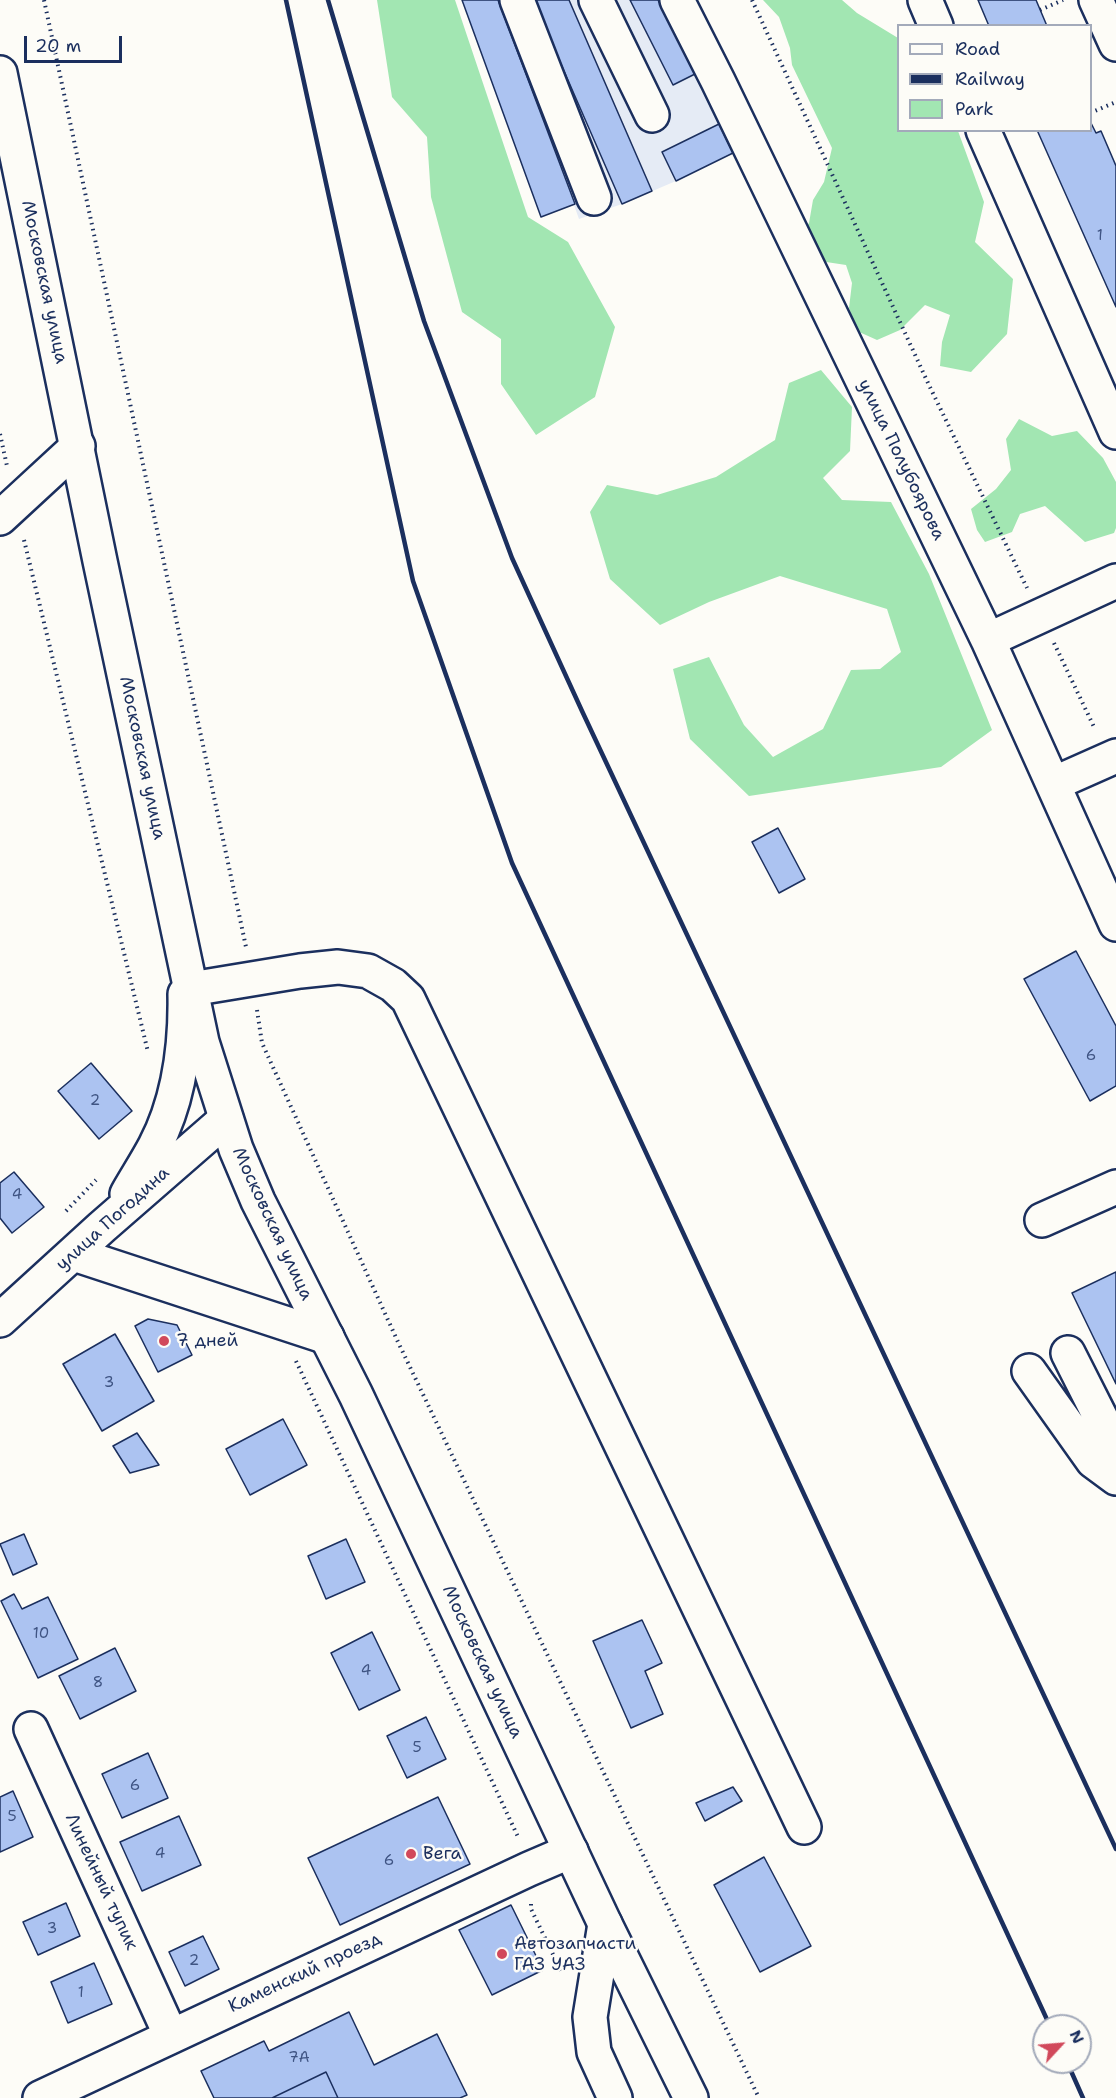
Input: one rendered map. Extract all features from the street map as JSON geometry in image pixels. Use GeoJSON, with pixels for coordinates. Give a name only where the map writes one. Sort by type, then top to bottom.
{"type":"FeatureCollection","features":[{"type":"Feature","properties":{"kind":"street"},"geometry":{"type":"LineString","coordinates":[[517,0],[594,198]]}},
{"type":"Feature","properties":{"kind":"street"},"geometry":{"type":"LineString","coordinates":[[596,0],[652,115]]}},
{"type":"Feature","properties":{"kind":"street","name":"улица Полубоярова"},"geometry":{"type":"LineString","coordinates":[[677,0],[988,640],[1116,924]]}},
{"type":"Feature","properties":{"kind":"street"},"geometry":{"type":"LineString","coordinates":[[925,0],[935,24]]}},
{"type":"Feature","properties":{"kind":"street"},"geometry":{"type":"LineString","coordinates":[[1096,0],[1116,44]]}},
{"type":"Feature","properties":{"kind":"street","name":"Московская улица"},"geometry":{"type":"LineString","coordinates":[[0,73],[202,1042],[236,1149],[258,1201],[327,1337],[604,1924],[691,2098]]}},
{"type":"Feature","properties":{"kind":"street"},"geometry":{"type":"LineString","coordinates":[[984,132],[1116,432]]}},
{"type":"Feature","properties":{"kind":"street"},"geometry":{"type":"LineString","coordinates":[[8,510],[78,446]]}},
{"type":"Feature","properties":{"kind":"street"},"geometry":{"type":"LineString","coordinates":[[988,640],[1116,581]]}},
{"type":"Feature","properties":{"kind":"street"},"geometry":{"type":"LineString","coordinates":[[1053,784],[1113,758]]}},
{"type":"Feature","properties":{"kind":"street"},"geometry":{"type":"LineString","coordinates":[[114,1216],[155,1145],[173,1097],[185,1029],[184,951]]}},
{"type":"Feature","properties":{"kind":"street"},"geometry":{"type":"LineString","coordinates":[[192,989],[338,967],[368,971],[393,985],[408,999],[804,1827]]}},
{"type":"Feature","properties":{"kind":"street","name":"улица Погодина"},"geometry":{"type":"LineString","coordinates":[[0,1320],[114,1216],[226,1119]]}},
{"type":"Feature","properties":{"kind":"street"},"geometry":{"type":"LineString","coordinates":[[1042,1220],[1116,1187]]}},
{"type":"Feature","properties":{"kind":"street"},"geometry":{"type":"LineString","coordinates":[[74,1254],[327,1337]]}},
{"type":"Feature","properties":{"kind":"street"},"geometry":{"type":"LineString","coordinates":[[1068,1353],[1116,1448]]}},
{"type":"Feature","properties":{"kind":"street"},"geometry":{"type":"LineString","coordinates":[[1029,1371],[1092,1461],[1116,1478]]}},
{"type":"Feature","properties":{"kind":"street","name":"Линейный тупик"},"geometry":{"type":"LineString","coordinates":[[31,1729],[171,2036]]}},
{"type":"Feature","properties":{"kind":"street","name":"Каменский проезд"},"geometry":{"type":"LineString","coordinates":[[40,2098],[571,1851]]}},
{"type":"Feature","properties":{"kind":"street"},"geometry":{"type":"LineString","coordinates":[[604,1924],[590,2017],[594,2052],[615,2098]]}},
{"type":"Feature","properties":{"kind":"path"},"geometry":{"type":"LineString","coordinates":[[44,0],[253,980],[262,1043],[398,1342],[759,2098]]}},
{"type":"Feature","properties":{"kind":"path"},"geometry":{"type":"LineString","coordinates":[[752,0],[928,383],[1113,758]]}},
{"type":"Feature","properties":{"kind":"path"},"geometry":{"type":"LineString","coordinates":[[1040,10],[1063,0]]}},
{"type":"Feature","properties":{"kind":"path"},"geometry":{"type":"LineString","coordinates":[[1092,112],[1116,102]]}},
{"type":"Feature","properties":{"kind":"path"},"geometry":{"type":"LineString","coordinates":[[0,434],[8,510],[149,1056]]}},
{"type":"Feature","properties":{"kind":"path"},"geometry":{"type":"LineString","coordinates":[[66,1211],[99,1177]]}},
{"type":"Feature","properties":{"kind":"path"},"geometry":{"type":"LineString","coordinates":[[309,1386],[524,1849],[529,1869],[531,1909],[561,1971],[590,2017]]}},
{"type":"Feature","properties":{"kind":"shaded area"},"geometry":{"type":"Polygon","coordinates":[[[462,0],[659,0],[735,151],[676,181],[579,219],[574,205],[541,217],[462,0]]]}},
{"type":"Feature","properties":{"kind":"green space"},"geometry":{"type":"Polygon","coordinates":[[[377,0],[455,0],[528,217],[568,242],[615,327],[595,397],[536,435],[501,384],[501,339],[462,312],[431,197],[427,137],[392,97],[377,0]]]}},
{"type":"Feature","properties":{"kind":"green space"},"geometry":{"type":"Polygon","coordinates":[[[763,0],[842,0],[857,13],[897,37],[897,132],[958,132],[984,202],[975,242],[1013,279],[1007,334],[971,372],[940,366],[942,342],[950,315],[925,305],[900,330],[877,340],[857,331],[849,308],[852,283],[846,265],[813,260],[800,235],[809,223],[813,200],[824,182],[832,148],[792,65],[790,48],[779,17],[763,0]]]}},
{"type":"Feature","properties":{"kind":"green space"},"geometry":{"type":"Polygon","coordinates":[[[821,370],[852,407],[850,451],[823,478],[842,500],[891,502],[929,574],[992,730],[941,767],[749,796],[690,739],[673,669],[709,657],[744,725],[773,757],[823,729],[851,670],[880,669],[901,652],[887,609],[780,576],[709,602],[660,625],[610,579],[590,512],[607,485],[657,495],[716,477],[775,440],[789,383],[821,370]]]}},
{"type":"Feature","properties":{"kind":"green space"},"geometry":{"type":"Polygon","coordinates":[[[1019,419],[1052,436],[1077,431],[1103,458],[1116,482],[1116,528],[1114,533],[1085,542],[1045,506],[1020,514],[1012,532],[985,542],[977,530],[971,509],[996,489],[1011,470],[1006,439],[1019,419]]]}},
{"type":"Feature","properties":{"kind":"building"},"geometry":{"type":"Polygon","coordinates":[[[462,0],[498,0],[575,204],[541,217],[462,0]]]}},
{"type":"Feature","properties":{"kind":"building"},"geometry":{"type":"Polygon","coordinates":[[[533,0],[569,0],[652,191],[622,204],[533,0]]]}},
{"type":"Feature","properties":{"kind":"building"},"geometry":{"type":"Polygon","coordinates":[[[630,0],[658,0],[695,74],[673,85],[630,0]]]}},
{"type":"Feature","properties":{"kind":"building"},"geometry":{"type":"Polygon","coordinates":[[[978,0],[1036,0],[1046,24],[988,24],[978,0]]]}},
{"type":"Feature","properties":{"kind":"building"},"geometry":{"type":"Polygon","coordinates":[[[719,124],[733,153],[676,181],[662,152],[719,124]]]}},
{"type":"Feature","properties":{"kind":"building"},"geometry":{"type":"Polygon","coordinates":[[[1092,125],[1096,133],[1101,131],[1116,166],[1116,307],[1038,132],[1092,132],[1092,125]]]}},
{"type":"Feature","properties":{"kind":"building"},"geometry":{"type":"Polygon","coordinates":[[[778,828],[805,879],[779,893],[752,842],[778,828]]]}},
{"type":"Feature","properties":{"kind":"building"},"geometry":{"type":"Polygon","coordinates":[[[1076,951],[1116,1026],[1116,1086],[1090,1101],[1024,979],[1076,951]]]}},
{"type":"Feature","properties":{"kind":"building"},"geometry":{"type":"Polygon","coordinates":[[[91,1063],[132,1111],[99,1139],[58,1091],[91,1063]]]}},
{"type":"Feature","properties":{"kind":"building"},"geometry":{"type":"Polygon","coordinates":[[[14,1172],[44,1207],[12,1233],[0,1218],[0,1183],[14,1172]]]}},
{"type":"Feature","properties":{"kind":"building"},"geometry":{"type":"Polygon","coordinates":[[[1116,1272],[1116,1384],[1072,1293],[1116,1272]]]}},
{"type":"Feature","properties":{"kind":"building","name":"7 дней"},"geometry":{"type":"Polygon","coordinates":[[[148,1319],[177,1325],[192,1355],[158,1372],[135,1326],[148,1319]]]}},
{"type":"Feature","properties":{"kind":"building"},"geometry":{"type":"Polygon","coordinates":[[[115,1334],[154,1401],[102,1431],[63,1364],[115,1334]]]}},
{"type":"Feature","properties":{"kind":"building"},"geometry":{"type":"Polygon","coordinates":[[[283,1419],[307,1465],[250,1495],[226,1449],[283,1419]]]}},
{"type":"Feature","properties":{"kind":"building"},"geometry":{"type":"Polygon","coordinates":[[[137,1433],[159,1465],[130,1473],[113,1446],[137,1433]]]}},
{"type":"Feature","properties":{"kind":"building"},"geometry":{"type":"Polygon","coordinates":[[[24,1534],[37,1564],[13,1575],[0,1544],[24,1534]]]}},
{"type":"Feature","properties":{"kind":"building"},"geometry":{"type":"Polygon","coordinates":[[[346,1539],[365,1582],[326,1599],[308,1556],[346,1539]]]}},
{"type":"Feature","properties":{"kind":"building"},"geometry":{"type":"Polygon","coordinates":[[[14,1594],[22,1609],[48,1597],[78,1659],[38,1678],[1,1601],[14,1594]]]}},
{"type":"Feature","properties":{"kind":"building"},"geometry":{"type":"Polygon","coordinates":[[[642,1620],[662,1663],[645,1671],[663,1714],[631,1728],[593,1641],[642,1620]]]}},
{"type":"Feature","properties":{"kind":"building"},"geometry":{"type":"Polygon","coordinates":[[[372,1632],[400,1690],[359,1710],[331,1653],[372,1632]]]}},
{"type":"Feature","properties":{"kind":"building"},"geometry":{"type":"Polygon","coordinates":[[[115,1648],[136,1691],[80,1719],[59,1676],[115,1648]]]}},
{"type":"Feature","properties":{"kind":"building"},"geometry":{"type":"Polygon","coordinates":[[[426,1717],[446,1759],[407,1778],[387,1736],[426,1717]]]}},
{"type":"Feature","properties":{"kind":"building"},"geometry":{"type":"Polygon","coordinates":[[[148,1753],[168,1798],[122,1818],[102,1774],[148,1753]]]}},
{"type":"Feature","properties":{"kind":"building"},"geometry":{"type":"Polygon","coordinates":[[[733,1787],[742,1801],[705,1821],[696,1803],[733,1787]]]}},
{"type":"Feature","properties":{"kind":"building"},"geometry":{"type":"Polygon","coordinates":[[[13,1791],[33,1837],[0,1852],[0,1797],[13,1791]]]}},
{"type":"Feature","properties":{"kind":"building"},"geometry":{"type":"Polygon","coordinates":[[[438,1797],[470,1864],[340,1925],[308,1858],[438,1797]]]}},
{"type":"Feature","properties":{"kind":"building"},"geometry":{"type":"Polygon","coordinates":[[[179,1816],[201,1865],[142,1891],[120,1842],[179,1816]]]}},
{"type":"Feature","properties":{"kind":"building"},"geometry":{"type":"Polygon","coordinates":[[[764,1857],[811,1946],[760,1972],[714,1885],[764,1857]]]}},
{"type":"Feature","properties":{"kind":"building"},"geometry":{"type":"Polygon","coordinates":[[[66,1903],[80,1936],[38,1955],[23,1922],[66,1903]]]}},
{"type":"Feature","properties":{"kind":"building"},"geometry":{"type":"Polygon","coordinates":[[[511,1905],[543,1970],[492,1995],[459,1930],[511,1905]]]}},
{"type":"Feature","properties":{"kind":"building"},"geometry":{"type":"Polygon","coordinates":[[[203,1936],[219,1969],[185,1986],[169,1952],[203,1936]]]}},
{"type":"Feature","properties":{"kind":"building"},"geometry":{"type":"Polygon","coordinates":[[[94,1963],[112,2004],[68,2023],[51,1982],[94,1963]]]}},
{"type":"Feature","properties":{"kind":"building"},"geometry":{"type":"Polygon","coordinates":[[[349,2012],[374,2065],[437,2034],[467,2095],[460,2098],[338,2098],[326,2072],[272,2098],[214,2098],[201,2071],[264,2041],[269,2051],[349,2012]]]}},
{"type":"Feature","properties":{"kind":"building"},"geometry":{"type":"Polygon","coordinates":[[[326,2072],[338,2098],[272,2098],[326,2072]]]}},
{"type":"Feature","properties":{"kind":"railway"},"geometry":{"type":"LineString","coordinates":[[286,0],[413,581],[512,863],[1044,2014]]}},
{"type":"Feature","properties":{"kind":"railway"},"geometry":{"type":"LineString","coordinates":[[328,0],[424,321],[512,558],[1116,1849]]}},
{"type":"Feature","properties":{"kind":"railway"},"geometry":{"type":"LineString","coordinates":[[1072,2074],[1083,2098]]}},
{"type":"Feature","properties":{"kind":"place","name":"7 дней"},"geometry":{"type":"Point","coordinates":[164,1341]}},
{"type":"Feature","properties":{"kind":"place","name":"Вега"},"geometry":{"type":"Point","coordinates":[411,1854]}},
{"type":"Feature","properties":{"kind":"place","name":"Автозапчасти ГАЗ УАЗ"},"geometry":{"type":"Point","coordinates":[502,1954]}}]}
